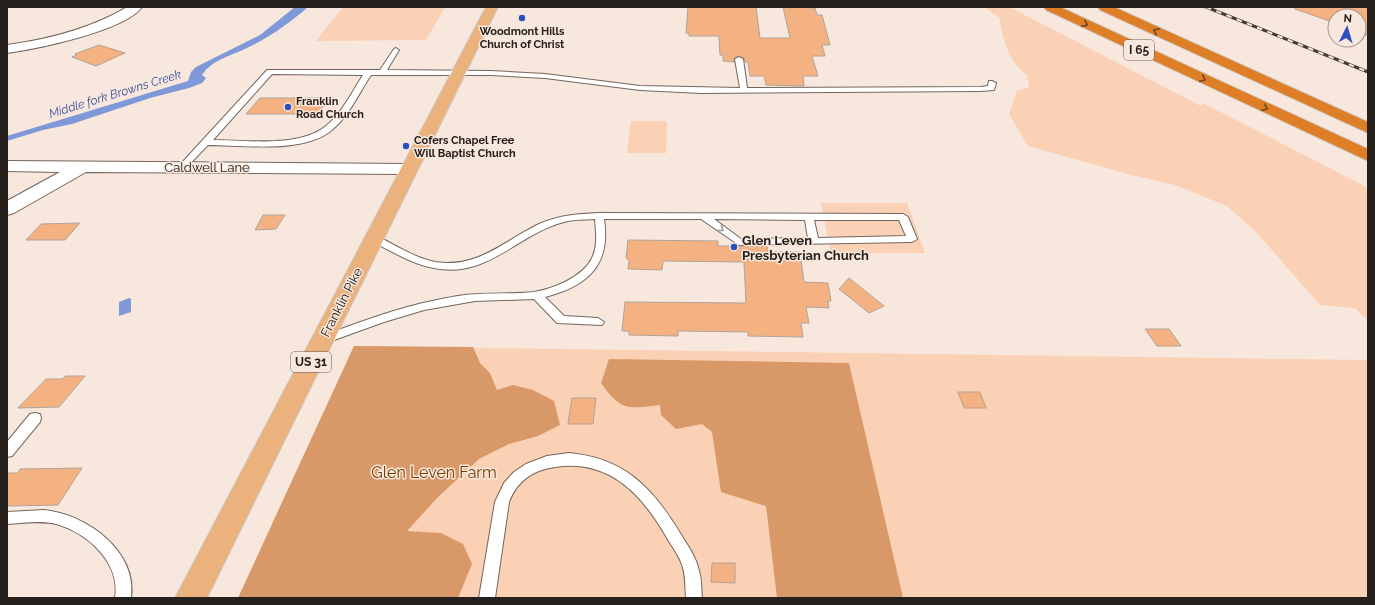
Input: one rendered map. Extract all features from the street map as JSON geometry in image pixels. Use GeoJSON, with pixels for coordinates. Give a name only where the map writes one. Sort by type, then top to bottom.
{"type":"FeatureCollection","features":[{"type":"Feature","properties":{"kind":"highway","name":"I 65"},"geometry":{"type":"LineString","coordinates":[[1050,7],[1368,156]]}},
{"type":"Feature","properties":{"kind":"highway","name":"I 65"},"geometry":{"type":"LineString","coordinates":[[1104,7],[1368,128]]}},
{"type":"Feature","properties":{"kind":"highway"},"geometry":{"type":"LineString","coordinates":[[1192,47],[1368,122]]}},
{"type":"Feature","properties":{"kind":"main road","name":"Franklin Pike"},"geometry":{"type":"LineString","coordinates":[[191,598],[408,169],[492,7]]}},
{"type":"Feature","properties":{"kind":"street"},"geometry":{"type":"LineString","coordinates":[[7,49],[74,35],[112,21],[136,7]]}},
{"type":"Feature","properties":{"kind":"street","name":"Caldwell Lane"},"geometry":{"type":"LineString","coordinates":[[7,166],[182,166],[408,169]]}},
{"type":"Feature","properties":{"kind":"street"},"geometry":{"type":"LineString","coordinates":[[7,209],[84,167]]}},
{"type":"Feature","properties":{"kind":"lane"},"geometry":{"type":"LineString","coordinates":[[382,73],[396,50]]}},
{"type":"Feature","properties":{"kind":"lane"},"geometry":{"type":"LineString","coordinates":[[739,59],[744,91]]}},
{"type":"Feature","properties":{"kind":"lane"},"geometry":{"type":"LineString","coordinates":[[182,166],[270,72],[459,72],[545,76],[646,88],[744,91],[980,89],[991,88],[992,83]]}},
{"type":"Feature","properties":{"kind":"lane"},"geometry":{"type":"LineString","coordinates":[[206,142],[290,142],[315,137],[332,126],[368,73]]}},
{"type":"Feature","properties":{"kind":"lane"},"geometry":{"type":"LineString","coordinates":[[373,238],[422,260],[444,266],[461,266],[487,259],[547,225],[559,220],[598,216],[703,216],[809,216],[903,217],[912,240],[739,242],[703,216]]}},
{"type":"Feature","properties":{"kind":"lane"},"geometry":{"type":"LineString","coordinates":[[322,341],[393,314],[438,303],[485,297],[536,295],[565,286],[594,263],[601,242],[598,216]]}},
{"type":"Feature","properties":{"kind":"lane"},"geometry":{"type":"LineString","coordinates":[[809,216],[813,240]]}},
{"type":"Feature","properties":{"kind":"lane"},"geometry":{"type":"LineString","coordinates":[[536,295],[551,308],[561,320],[598,322]]}},
{"type":"Feature","properties":{"kind":"lane"},"geometry":{"type":"LineString","coordinates":[[7,452],[35,418]]}},
{"type":"Feature","properties":{"kind":"lane"},"geometry":{"type":"LineString","coordinates":[[487,598],[502,502],[507,488],[531,466],[557,460],[582,459],[615,470],[641,489],[664,518],[691,567],[694,598]]}},
{"type":"Feature","properties":{"kind":"lane"},"geometry":{"type":"LineString","coordinates":[[7,518],[40,516],[56,518],[73,524],[95,538],[109,550],[120,567],[124,594],[122,598]]}},
{"type":"Feature","properties":{"kind":"green space"},"geometry":{"type":"Polygon","coordinates":[[[343,7],[445,7],[426,40],[316,41],[343,7]]]}},
{"type":"Feature","properties":{"kind":"green space"},"geometry":{"type":"Polygon","coordinates":[[[984,7],[1009,7],[1201,106],[1203,103],[1368,188],[1368,321],[1355,308],[1320,305],[1256,232],[1227,206],[1175,185],[1131,175],[1028,146],[1009,114],[1017,91],[1029,87],[1027,75],[1015,64],[1011,57],[1005,42],[1000,18],[984,7]]]}},
{"type":"Feature","properties":{"kind":"green space"},"geometry":{"type":"Polygon","coordinates":[[[631,121],[667,121],[666,153],[627,153],[631,121]]]}},
{"type":"Feature","properties":{"kind":"green space"},"geometry":{"type":"Polygon","coordinates":[[[821,203],[907,203],[925,253],[831,253],[821,203]]]}},
{"type":"Feature","properties":{"kind":"green space","name":"Glen Leven Farm"},"geometry":{"type":"Polygon","coordinates":[[[354,346],[1368,360],[1368,598],[238,598],[354,346]]]}},
{"type":"Feature","properties":{"kind":"green space"},"geometry":{"type":"Polygon","coordinates":[[[354,346],[473,347],[480,363],[490,373],[497,390],[513,385],[533,390],[554,401],[560,425],[538,436],[509,444],[479,459],[438,497],[407,531],[441,533],[463,544],[472,564],[458,598],[238,598],[354,346]]]}},
{"type":"Feature","properties":{"kind":"green space"},"geometry":{"type":"Polygon","coordinates":[[[609,359],[849,363],[903,598],[777,598],[766,506],[721,492],[712,432],[702,424],[676,429],[661,415],[660,405],[632,407],[626,406],[614,399],[601,383],[609,359]]]}},
{"type":"Feature","properties":{"kind":"water"},"geometry":{"type":"Polygon","coordinates":[[[295,7],[308,7],[273,34],[211,65],[202,75],[206,78],[202,83],[189,88],[150,98],[72,124],[43,130],[7,141],[7,136],[188,81],[191,72],[196,67],[260,35],[295,7]]]}},
{"type":"Feature","properties":{"kind":"water"},"geometry":{"type":"Polygon","coordinates":[[[129,298],[131,299],[131,312],[119,316],[119,302],[129,298]]]}},
{"type":"Feature","properties":{"kind":"building"},"geometry":{"type":"Polygon","coordinates":[[[688,7],[756,7],[760,38],[790,38],[783,7],[815,8],[817,15],[822,15],[830,45],[822,45],[825,56],[812,56],[818,76],[803,76],[804,86],[766,85],[764,76],[750,76],[748,62],[745,62],[744,58],[738,56],[734,58],[734,62],[723,61],[723,55],[720,55],[719,36],[689,36],[689,33],[686,33],[688,7]]]}},
{"type":"Feature","properties":{"kind":"building"},"geometry":{"type":"Polygon","coordinates":[[[1295,7],[1368,7],[1368,36],[1367,8],[1327,8],[1327,20],[1295,9],[1295,7]]]}},
{"type":"Feature","properties":{"kind":"building"},"geometry":{"type":"Polygon","coordinates":[[[99,45],[125,53],[96,66],[72,57],[77,55],[75,54],[99,45]]]}},
{"type":"Feature","properties":{"kind":"building"},"geometry":{"type":"Polygon","coordinates":[[[260,98],[330,98],[317,114],[246,114],[260,98]]]}},
{"type":"Feature","properties":{"kind":"building"},"geometry":{"type":"Polygon","coordinates":[[[263,215],[285,215],[276,229],[255,230],[263,215]]]}},
{"type":"Feature","properties":{"kind":"building"},"geometry":{"type":"Polygon","coordinates":[[[80,223],[65,240],[26,240],[41,224],[80,223]]]}},
{"type":"Feature","properties":{"kind":"building"},"geometry":{"type":"Polygon","coordinates":[[[628,240],[718,241],[718,246],[767,246],[768,252],[800,252],[804,282],[828,283],[831,301],[828,301],[829,308],[806,307],[809,323],[801,323],[803,337],[748,336],[748,332],[678,331],[678,336],[629,335],[629,331],[622,331],[625,302],[746,303],[744,262],[663,261],[662,270],[628,269],[629,261],[626,258],[628,240]]]}},
{"type":"Feature","properties":{"kind":"building"},"geometry":{"type":"Polygon","coordinates":[[[849,278],[884,306],[869,313],[839,289],[849,278]]]}},
{"type":"Feature","properties":{"kind":"building"},"geometry":{"type":"Polygon","coordinates":[[[1145,329],[1169,329],[1181,346],[1157,346],[1145,329]]]}},
{"type":"Feature","properties":{"kind":"building"},"geometry":{"type":"Polygon","coordinates":[[[65,376],[85,376],[59,407],[18,408],[46,379],[63,379],[65,376]]]}},
{"type":"Feature","properties":{"kind":"building"},"geometry":{"type":"Polygon","coordinates":[[[958,392],[980,392],[986,408],[964,408],[958,392]]]}},
{"type":"Feature","properties":{"kind":"building"},"geometry":{"type":"Polygon","coordinates":[[[572,398],[596,398],[593,424],[568,424],[572,398]]]}},
{"type":"Feature","properties":{"kind":"building"},"geometry":{"type":"Polygon","coordinates":[[[82,468],[58,505],[7,506],[7,473],[18,473],[20,469],[82,468]]]}},
{"type":"Feature","properties":{"kind":"building"},"geometry":{"type":"Polygon","coordinates":[[[712,563],[735,563],[735,583],[711,582],[712,563]]]}},
{"type":"Feature","properties":{"kind":"railway"},"geometry":{"type":"LineString","coordinates":[[1206,7],[1368,72]]}},
{"type":"Feature","properties":{"kind":"place","name":"Woodmont Hills Church of Christ"},"geometry":{"type":"Point","coordinates":[522,18]}},
{"type":"Feature","properties":{"kind":"place","name":"Franklin Road Church"},"geometry":{"type":"Point","coordinates":[288,107]}},
{"type":"Feature","properties":{"kind":"place","name":"Cofers Chapel Free Will Baptist Church"},"geometry":{"type":"Point","coordinates":[406,146]}},
{"type":"Feature","properties":{"kind":"place","name":"Glen Leven Presbyterian Church"},"geometry":{"type":"Point","coordinates":[734,247]}},
{"type":"Feature","properties":{"kind":"water label","name":"Middle fork Browns Creek"},"geometry":{"type":"Point","coordinates":[115,94]}}]}
